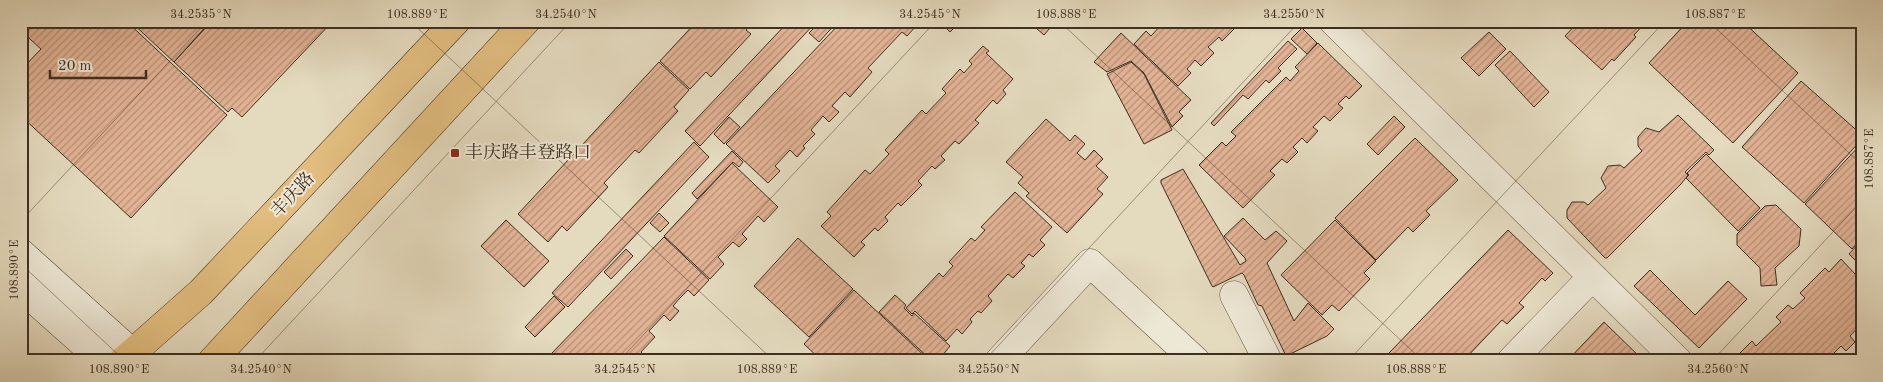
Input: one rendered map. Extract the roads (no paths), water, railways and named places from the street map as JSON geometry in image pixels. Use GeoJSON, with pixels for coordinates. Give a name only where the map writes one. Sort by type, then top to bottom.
{"type":"FeatureCollection","features":[{"type":"Feature","properties":{"kind":"main road","name":"丰庆路"},"geometry":{"type":"LineString","coordinates":[[132,358],[201,292],[456,21]]}},
{"type":"Feature","properties":{"kind":"main road"},"geometry":{"type":"LineString","coordinates":[[212,361],[526,21]]}},
{"type":"Feature","properties":{"kind":"street"},"geometry":{"type":"LineString","coordinates":[[1333,21],[1678,361]]}},
{"type":"Feature","properties":{"kind":"street"},"geometry":{"type":"LineString","coordinates":[[21,253],[132,358]]}},
{"type":"Feature","properties":{"kind":"street"},"geometry":{"type":"LineString","coordinates":[[999,361],[1090,263],[1196,361]]}},
{"type":"Feature","properties":{"kind":"street"},"geometry":{"type":"LineString","coordinates":[[1511,361],[1592,277]]}},
{"type":"Feature","properties":{"kind":"street"},"geometry":{"type":"LineString","coordinates":[[21,288],[103,361]]}},
{"type":"Feature","properties":{"kind":"street"},"geometry":{"type":"LineString","coordinates":[[1234,295],[1268,361]]}},
{"type":"Feature","properties":{"kind":"place","name":"丰庆路丰登路口"},"geometry":{"type":"Point","coordinates":[455,153]}}]}
